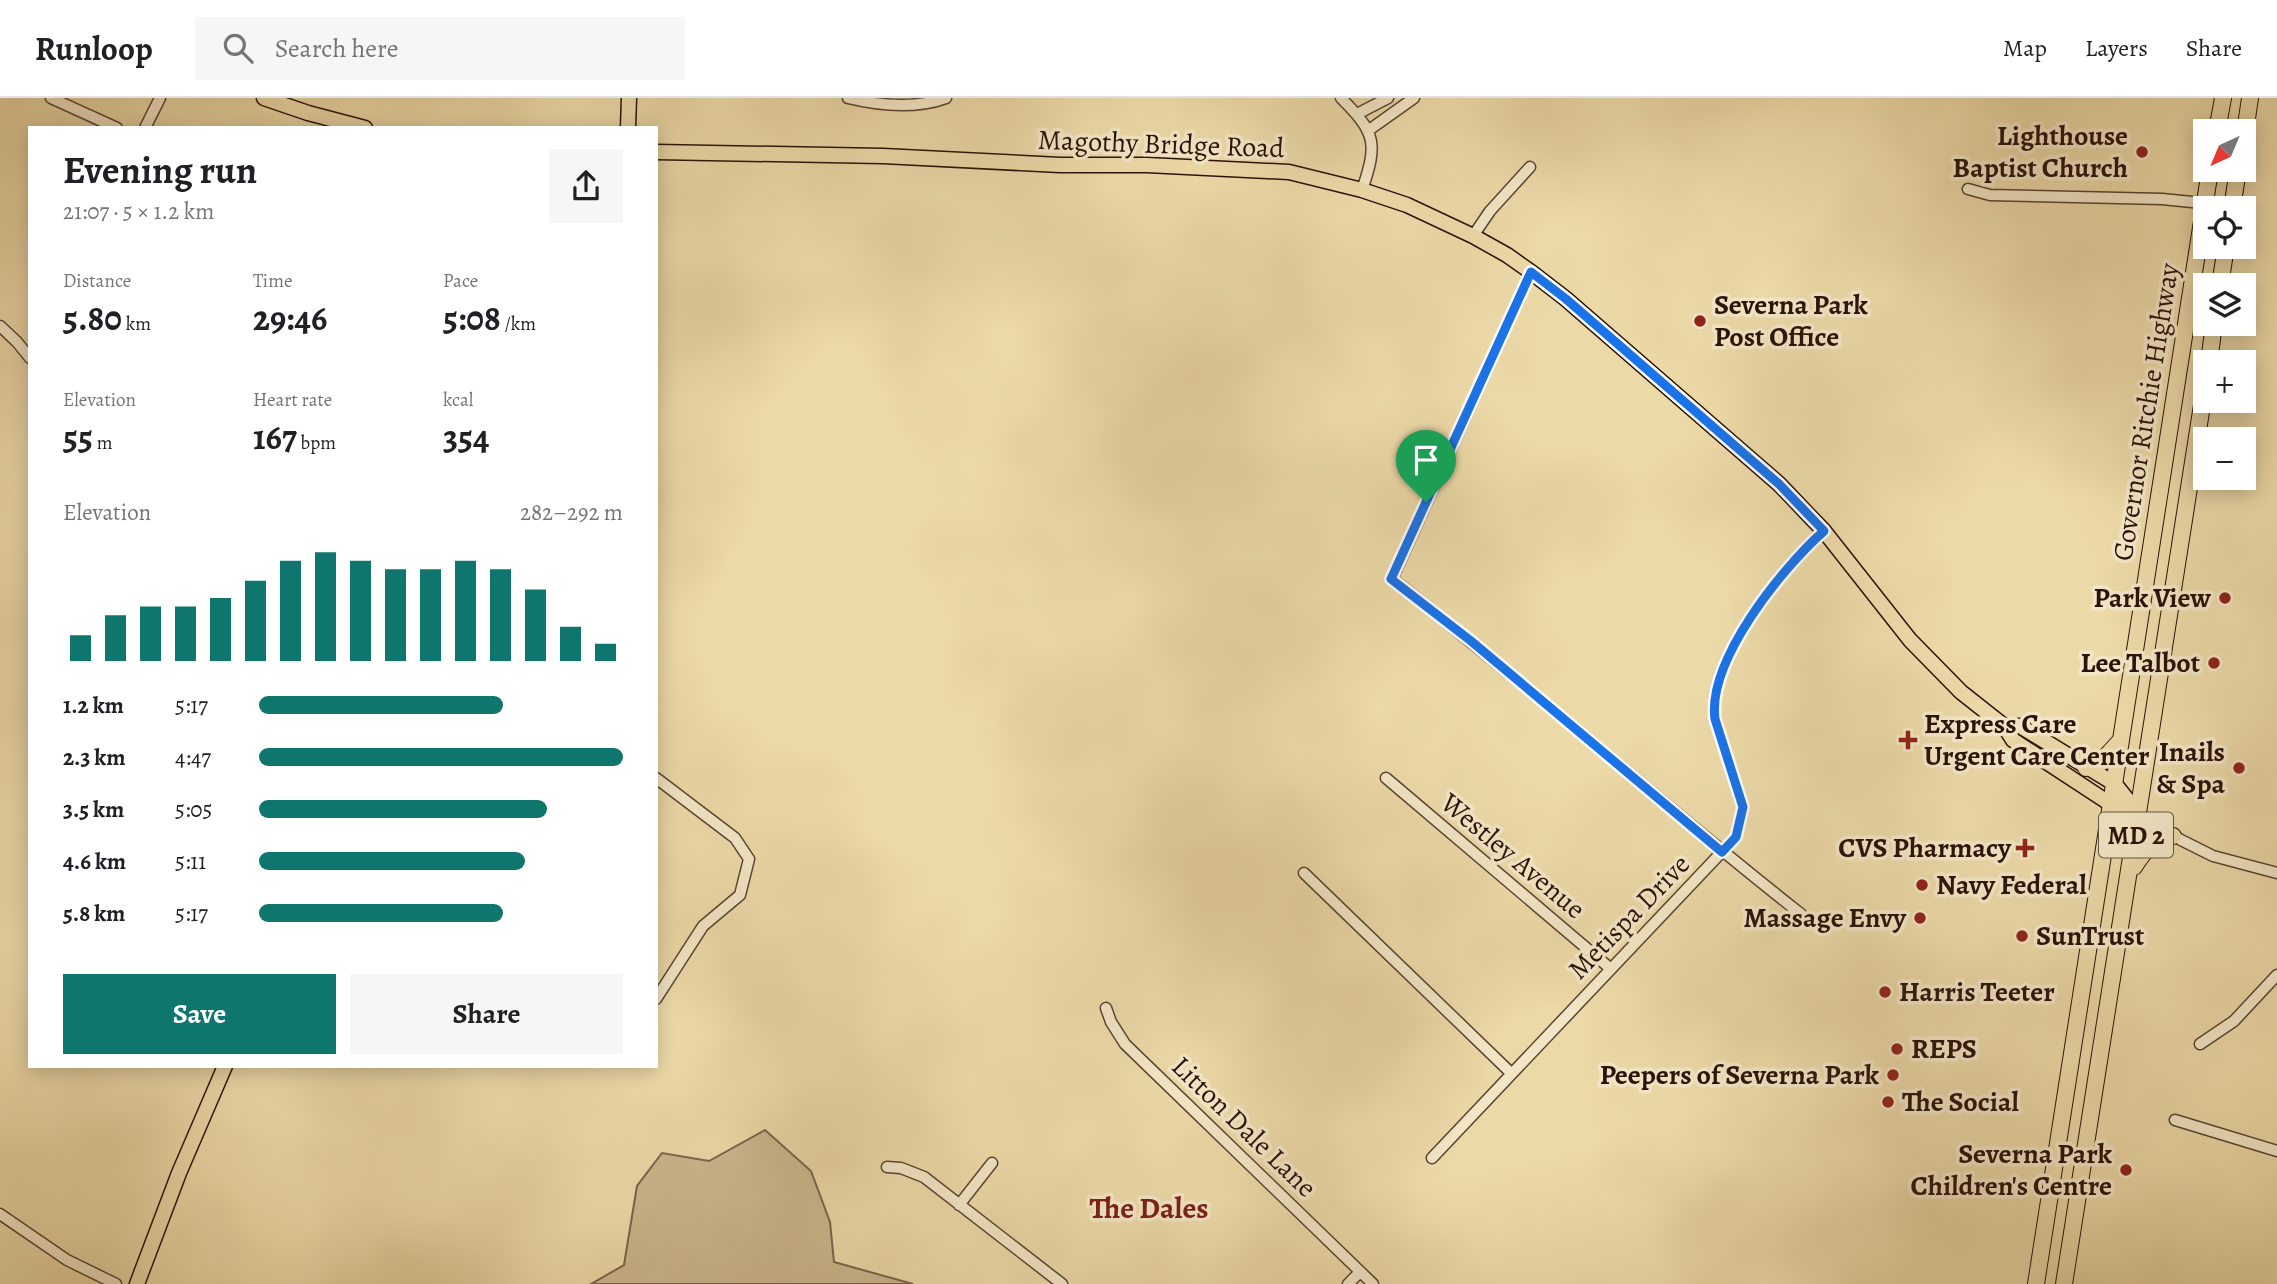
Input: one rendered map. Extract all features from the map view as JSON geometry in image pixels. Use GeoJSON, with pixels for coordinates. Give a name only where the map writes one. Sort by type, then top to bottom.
{"type":"FeatureCollection","features":[{"type":"Feature","properties":{"kind":"highway"},"geometry":{"type":"LineString","coordinates":[[2219,119],[2223,98]]}},
{"type":"Feature","properties":{"kind":"highway"},"geometry":{"type":"LineString","coordinates":[[2247,119],[2250,98]]}},
{"type":"Feature","properties":{"kind":"highway","name":"Governor Ritchie Highway"},"geometry":{"type":"LineString","coordinates":[[2036,1284],[2196,259]]}},
{"type":"Feature","properties":{"kind":"highway","name":"MD 2"},"geometry":{"type":"LineString","coordinates":[[2064,1284],[2201,413]]}},
{"type":"Feature","properties":{"kind":"highway"},"geometry":{"type":"LineString","coordinates":[[2086,768],[2100,763],[2122,738]]}},
{"type":"Feature","properties":{"kind":"highway"},"geometry":{"type":"LineString","coordinates":[[2129,875],[2143,852],[2154,842],[2173,836]]}},
{"type":"Feature","properties":{"kind":"main road"},"geometry":{"type":"LineString","coordinates":[[264,98],[357,126]]}},
{"type":"Feature","properties":{"kind":"main road"},"geometry":{"type":"LineString","coordinates":[[628,126],[629,98]]}},
{"type":"Feature","properties":{"kind":"main road","name":"Magothy Bridge Road"},"geometry":{"type":"LineString","coordinates":[[658,152],[883,156],[1289,172],[1363,190],[1407,205],[1507,255],[1566,299],[1779,484],[1824,531],[1910,640],[1961,692],[2004,726],[2013,740],[2112,805],[2139,814]]}},
{"type":"Feature","properties":{"kind":"main road","name":"Magothy Bridge Road"},"geometry":{"type":"LineString","coordinates":[[2004,726],[2021,726],[2115,784],[2139,814]]}},
{"type":"Feature","properties":{"kind":"main road"},"geometry":{"type":"LineString","coordinates":[[137,1284],[179,1172],[224,1068]]}},
{"type":"Feature","properties":{"kind":"street"},"geometry":{"type":"LineString","coordinates":[[51,98],[113,126]]}},
{"type":"Feature","properties":{"kind":"street"},"geometry":{"type":"LineString","coordinates":[[146,126],[160,98]]}},
{"type":"Feature","properties":{"kind":"street"},"geometry":{"type":"LineString","coordinates":[[848,98],[875,104],[909,105],[946,98]]}},
{"type":"Feature","properties":{"kind":"street"},"geometry":{"type":"LineString","coordinates":[[1341,98],[1369,130],[1372,144],[1371,164],[1363,190]]}},
{"type":"Feature","properties":{"kind":"street"},"geometry":{"type":"LineString","coordinates":[[1357,114],[1388,98]]}},
{"type":"Feature","properties":{"kind":"street"},"geometry":{"type":"LineString","coordinates":[[1369,130],[1414,98]]}},
{"type":"Feature","properties":{"kind":"street"},"geometry":{"type":"LineString","coordinates":[[1473,236],[1490,211],[1530,167]]}},
{"type":"Feature","properties":{"kind":"street"},"geometry":{"type":"LineString","coordinates":[[1968,189],[1990,195],[2193,202]]}},
{"type":"Feature","properties":{"kind":"street"},"geometry":{"type":"LineString","coordinates":[[1531,272],[1391,579],[1471,641],[1722,852],[1801,914]]}},
{"type":"Feature","properties":{"kind":"street"},"geometry":{"type":"LineString","coordinates":[[0,326],[28,356]]}},
{"type":"Feature","properties":{"kind":"street","name":"Metispa Drive"},"geometry":{"type":"LineString","coordinates":[[1432,1158],[1736,837],[1743,807],[1715,719],[1713,708],[1718,682],[1741,634],[1773,586],[1795,559],[1824,531]]}},
{"type":"Feature","properties":{"kind":"street","name":"Westley Avenue"},"geometry":{"type":"LineString","coordinates":[[1386,778],[1611,969]]}},
{"type":"Feature","properties":{"kind":"street"},"geometry":{"type":"LineString","coordinates":[[658,780],[735,838],[749,859],[740,895],[703,926],[658,996]]}},
{"type":"Feature","properties":{"kind":"street"},"geometry":{"type":"LineString","coordinates":[[2139,814],[2173,836],[2213,856],[2277,873]]}},
{"type":"Feature","properties":{"kind":"street"},"geometry":{"type":"LineString","coordinates":[[1304,873],[1511,1073]]}},
{"type":"Feature","properties":{"kind":"street"},"geometry":{"type":"LineString","coordinates":[[2200,1044],[2234,1021],[2277,975]]}},
{"type":"Feature","properties":{"kind":"street","name":"Litton Dale Lane"},"geometry":{"type":"LineString","coordinates":[[1106,1008],[1111,1022],[1125,1044],[1373,1284]]}},
{"type":"Feature","properties":{"kind":"street"},"geometry":{"type":"LineString","coordinates":[[2175,1120],[2277,1151]]}},
{"type":"Feature","properties":{"kind":"street"},"geometry":{"type":"LineString","coordinates":[[959,1205],[992,1163]]}},
{"type":"Feature","properties":{"kind":"street"},"geometry":{"type":"LineString","coordinates":[[887,1167],[914,1171],[1062,1284]]}},
{"type":"Feature","properties":{"kind":"street"},"geometry":{"type":"LineString","coordinates":[[0,1214],[67,1260],[116,1284]]}},
{"type":"Feature","properties":{"kind":"street"},"geometry":{"type":"LineString","coordinates":[[1348,1284],[1360,1272]]}},
{"type":"Feature","properties":{"kind":"shaded area"},"geometry":{"type":"Polygon","coordinates":[[[765,1130],[811,1171],[830,1222],[834,1262],[913,1284],[591,1284],[624,1265],[637,1186],[662,1153],[709,1161],[765,1130]]]}},
{"type":"Feature","properties":{"kind":"place","name":"Lighthouse Baptist Church"},"geometry":{"type":"Point","coordinates":[2142,152]}},
{"type":"Feature","properties":{"kind":"place","name":"Severna Park Post Office"},"geometry":{"type":"Point","coordinates":[1700,321]}},
{"type":"Feature","properties":{"kind":"place","name":"Park View"},"geometry":{"type":"Point","coordinates":[2225,598]}},
{"type":"Feature","properties":{"kind":"place","name":"Lee Talbot"},"geometry":{"type":"Point","coordinates":[2214,663]}},
{"type":"Feature","properties":{"kind":"place","name":"Express Care Urgent Care Center"},"geometry":{"type":"Point","coordinates":[1908,740]}},
{"type":"Feature","properties":{"kind":"place","name":"Inails & Spa"},"geometry":{"type":"Point","coordinates":[2239,768]}},
{"type":"Feature","properties":{"kind":"place","name":"CVS Pharmacy"},"geometry":{"type":"Point","coordinates":[2025,848]}},
{"type":"Feature","properties":{"kind":"place","name":"Navy Federal"},"geometry":{"type":"Point","coordinates":[1922,885]}},
{"type":"Feature","properties":{"kind":"place","name":"Massage Envy"},"geometry":{"type":"Point","coordinates":[1920,918]}},
{"type":"Feature","properties":{"kind":"place","name":"SunTrust"},"geometry":{"type":"Point","coordinates":[2022,936]}},
{"type":"Feature","properties":{"kind":"place","name":"Harris Teeter"},"geometry":{"type":"Point","coordinates":[1885,992]}},
{"type":"Feature","properties":{"kind":"place","name":"REPS"},"geometry":{"type":"Point","coordinates":[1897,1049]}},
{"type":"Feature","properties":{"kind":"place","name":"Peepers of Severna Park"},"geometry":{"type":"Point","coordinates":[1893,1075]}},
{"type":"Feature","properties":{"kind":"place","name":"The Social"},"geometry":{"type":"Point","coordinates":[1888,1102]}},
{"type":"Feature","properties":{"kind":"place","name":"Severna Park Children's Centre"},"geometry":{"type":"Point","coordinates":[2126,1170]}},
{"type":"Feature","properties":{"kind":"district","name":"The Dales"},"geometry":{"type":"Point","coordinates":[1149,1208]}},
{"type":"Feature","properties":{"kind":"route"},"geometry":{"type":"LineString","coordinates":[[1531,272],[1566,299],[1779,484],[1824,531],[1795,559],[1773,586],[1741,634],[1718,682],[1713,708],[1715,719],[1743,807],[1736,837],[1722,852],[1471,641],[1391,579],[1426,502],[1531,272]]}}]}
